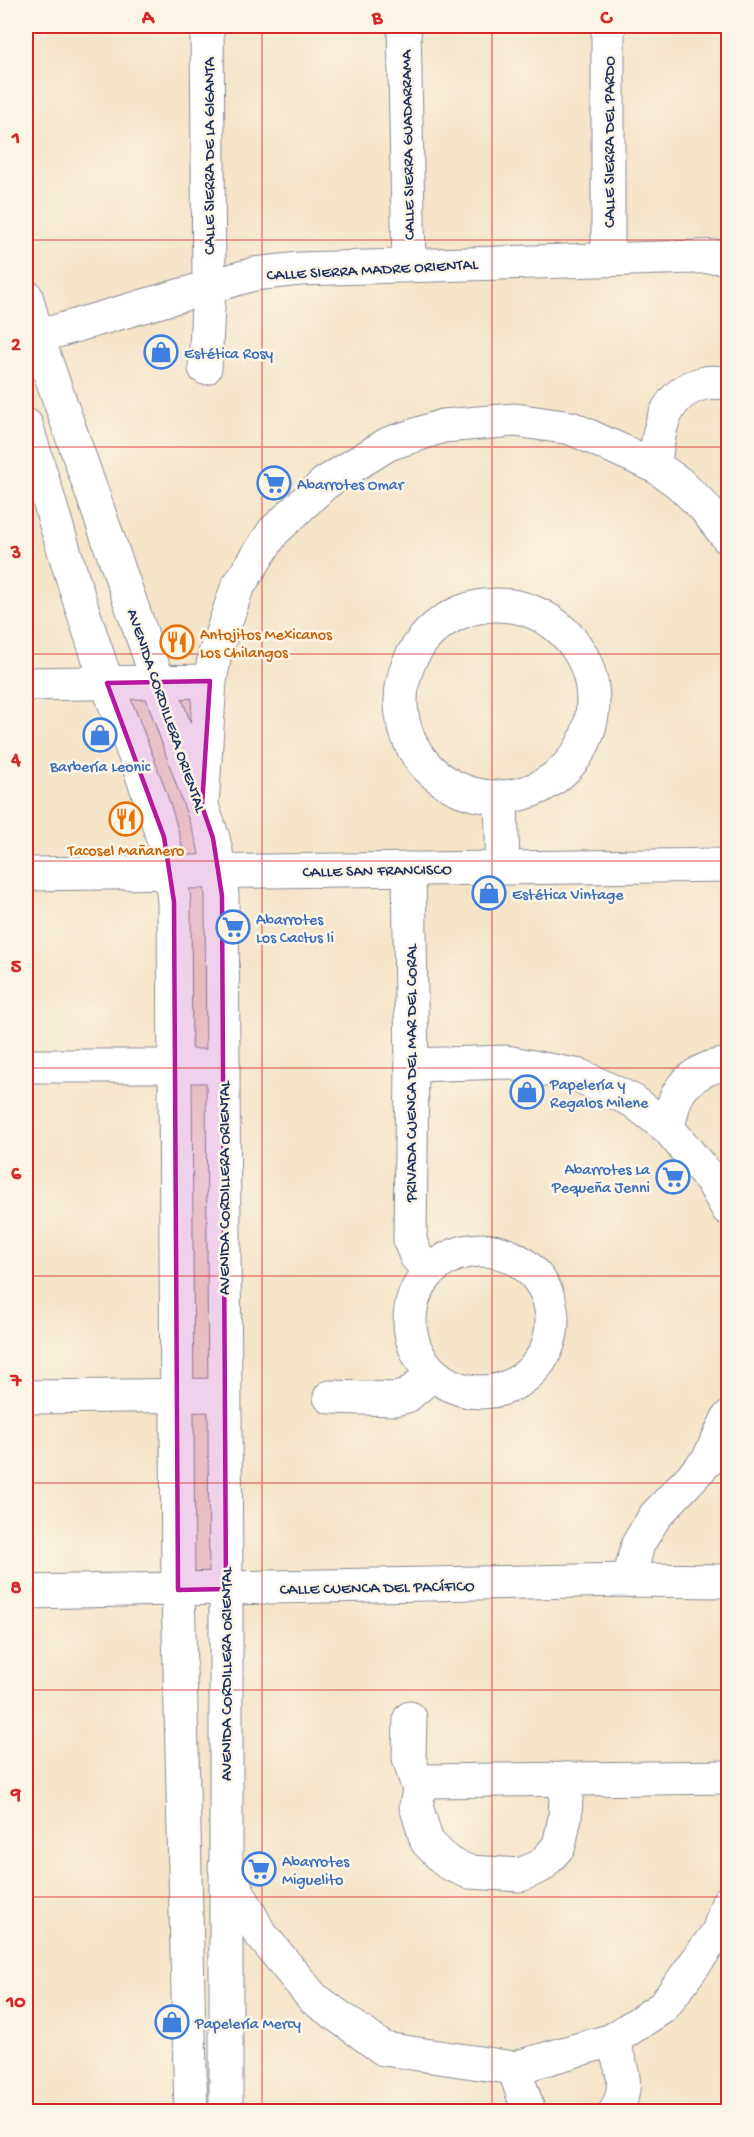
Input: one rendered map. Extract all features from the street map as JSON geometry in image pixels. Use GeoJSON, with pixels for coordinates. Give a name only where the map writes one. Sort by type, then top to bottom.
{"type":"FeatureCollection","features":[{"type":"Feature","properties":{"kind":"street","name":"CALLE SIERRA DE LA GIGANTA"},"geometry":{"type":"LineString","coordinates":[[206,368],[207,26]]}},
{"type":"Feature","properties":{"kind":"street","name":"CALLE SIERRA GUADARRAMA"},"geometry":{"type":"LineString","coordinates":[[404,26],[409,265]]}},
{"type":"Feature","properties":{"kind":"street","name":"CALLE SIERRA DEL PARDO"},"geometry":{"type":"LineString","coordinates":[[608,26],[608,258]]}},
{"type":"Feature","properties":{"kind":"street","name":"CALLE SIERRA MADRE ORIENTAL"},"geometry":{"type":"LineString","coordinates":[[31,338],[254,274],[289,270],[409,265],[729,256]]}},
{"type":"Feature","properties":{"kind":"street","name":"AVENIDA CORDILLERA ORIENTAL"},"geometry":{"type":"LineString","coordinates":[[26,297],[31,338],[202,806],[213,838],[220,871],[226,1589],[227,2017],[225,2112]]}},
{"type":"Feature","properties":{"kind":"street"},"geometry":{"type":"LineString","coordinates":[[655,466],[657,437],[665,413],[681,393],[705,383],[729,383]]}},
{"type":"Feature","properties":{"kind":"street"},"geometry":{"type":"LineString","coordinates":[[202,806],[210,681],[215,654],[237,588],[273,532],[325,483],[388,444],[443,426],[515,420],[571,428],[655,466],[716,504],[729,538]]}},
{"type":"Feature","properties":{"kind":"street"},"geometry":{"type":"LineString","coordinates":[[26,425],[107,683],[164,837],[172,872],[176,1066],[178,1590],[191,2112]]}},
{"type":"Feature","properties":{"kind":"street"},"geometry":{"type":"LineString","coordinates":[[492,604],[530,610],[562,629],[584,660],[593,697],[588,734],[568,766],[538,789],[501,798],[464,792],[432,773],[410,743],[400,706],[406,668],[425,636],[456,613],[492,604]]}},
{"type":"Feature","properties":{"kind":"street"},"geometry":{"type":"LineString","coordinates":[[26,684],[210,681]]}},
{"type":"Feature","properties":{"kind":"street"},"geometry":{"type":"LineString","coordinates":[[501,798],[503,868]]}},
{"type":"Feature","properties":{"kind":"street","name":"CALLE SAN FRANCISCO"},"geometry":{"type":"LineString","coordinates":[[26,874],[729,865]]}},
{"type":"Feature","properties":{"kind":"street","name":"PRIVADA CUENCA DEL MAR DEL CORAL"},"geometry":{"type":"LineString","coordinates":[[409,869],[412,1065],[410,1241],[416,1256],[429,1272]]}},
{"type":"Feature","properties":{"kind":"street"},"geometry":{"type":"LineString","coordinates":[[412,1065],[506,1062],[580,1076],[633,1101],[668,1128],[720,1181],[729,1209]]}},
{"type":"Feature","properties":{"kind":"street"},"geometry":{"type":"LineString","coordinates":[[668,1128],[676,1098],[693,1076],[718,1064],[729,1065]]}},
{"type":"Feature","properties":{"kind":"street"},"geometry":{"type":"LineString","coordinates":[[26,1066],[223,1066]]}},
{"type":"Feature","properties":{"kind":"street"},"geometry":{"type":"LineString","coordinates":[[479,1248],[506,1253],[530,1268],[547,1291],[553,1318],[549,1346],[534,1370],[512,1387],[484,1394],[456,1389],[433,1374],[416,1351],[409,1324],[414,1296],[429,1272],[451,1255],[479,1248]]}},
{"type":"Feature","properties":{"kind":"street"},"geometry":{"type":"LineString","coordinates":[[330,1397],[395,1399],[407,1396],[433,1374]]}},
{"type":"Feature","properties":{"kind":"street"},"geometry":{"type":"LineString","coordinates":[[26,1397],[224,1395]]}},
{"type":"Feature","properties":{"kind":"street"},"geometry":{"type":"LineString","coordinates":[[629,1580],[638,1544],[656,1516],[708,1460],[729,1418]]}},
{"type":"Feature","properties":{"kind":"street","name":"CALLE CUENCA DEL PACÍFICO"},"geometry":{"type":"LineString","coordinates":[[26,1592],[629,1580],[729,1581]]}},
{"type":"Feature","properties":{"kind":"street"},"geometry":{"type":"LineString","coordinates":[[410,1718],[409,1758],[419,1790],[417,1806],[427,1842],[448,1863],[469,1872],[520,1875],[541,1866],[559,1846],[565,1817],[567,1779]]}},
{"type":"Feature","properties":{"kind":"street"},"geometry":{"type":"LineString","coordinates":[[419,1790],[430,1781],[729,1778]]}},
{"type":"Feature","properties":{"kind":"street"},"geometry":{"type":"LineString","coordinates":[[225,1867],[259,1932],[313,1998],[384,2049],[514,2068],[612,2040],[663,2007],[718,1932],[729,1902]]}},
{"type":"Feature","properties":{"kind":"street"},"geometry":{"type":"LineString","coordinates":[[612,2040],[625,2075],[620,2104],[615,2112]]}},
{"type":"Feature","properties":{"kind":"street"},"geometry":{"type":"LineString","coordinates":[[514,2068],[529,2112]]}},
{"type":"Feature","properties":{"kind":"highlighted area"},"geometry":{"type":"Polygon","coordinates":[[[210,681],[202,806],[213,838],[222,896],[226,1589],[178,1590],[174,902],[164,837],[107,683],[210,681]]]}},
{"type":"Feature","properties":{"kind":"place","name":"Estética Rosy"},"geometry":{"type":"Point","coordinates":[161,352]}},
{"type":"Feature","properties":{"kind":"place","name":"Abarrotes Omar"},"geometry":{"type":"Point","coordinates":[274,483]}},
{"type":"Feature","properties":{"kind":"place","name":"Antojitos Mexicanos Los Chilangos"},"geometry":{"type":"Point","coordinates":[177,642]}},
{"type":"Feature","properties":{"kind":"place","name":"Barbería Leonic"},"geometry":{"type":"Point","coordinates":[100,735]}},
{"type":"Feature","properties":{"kind":"place","name":"Tacosel Mañanero"},"geometry":{"type":"Point","coordinates":[126,819]}},
{"type":"Feature","properties":{"kind":"place","name":"Estética Vintage"},"geometry":{"type":"Point","coordinates":[489,893]}},
{"type":"Feature","properties":{"kind":"place","name":"Abarrotes Los Cactus Ii"},"geometry":{"type":"Point","coordinates":[233,927]}},
{"type":"Feature","properties":{"kind":"place","name":"Papelería y Regalos Milene"},"geometry":{"type":"Point","coordinates":[527,1092]}},
{"type":"Feature","properties":{"kind":"place","name":"Abarrotes La Pequeña Jenni"},"geometry":{"type":"Point","coordinates":[673,1177]}},
{"type":"Feature","properties":{"kind":"place","name":"Abarrotes Miguelito"},"geometry":{"type":"Point","coordinates":[259,1869]}},
{"type":"Feature","properties":{"kind":"place","name":"Papelería Mercy"},"geometry":{"type":"Point","coordinates":[172,2022]}}]}
